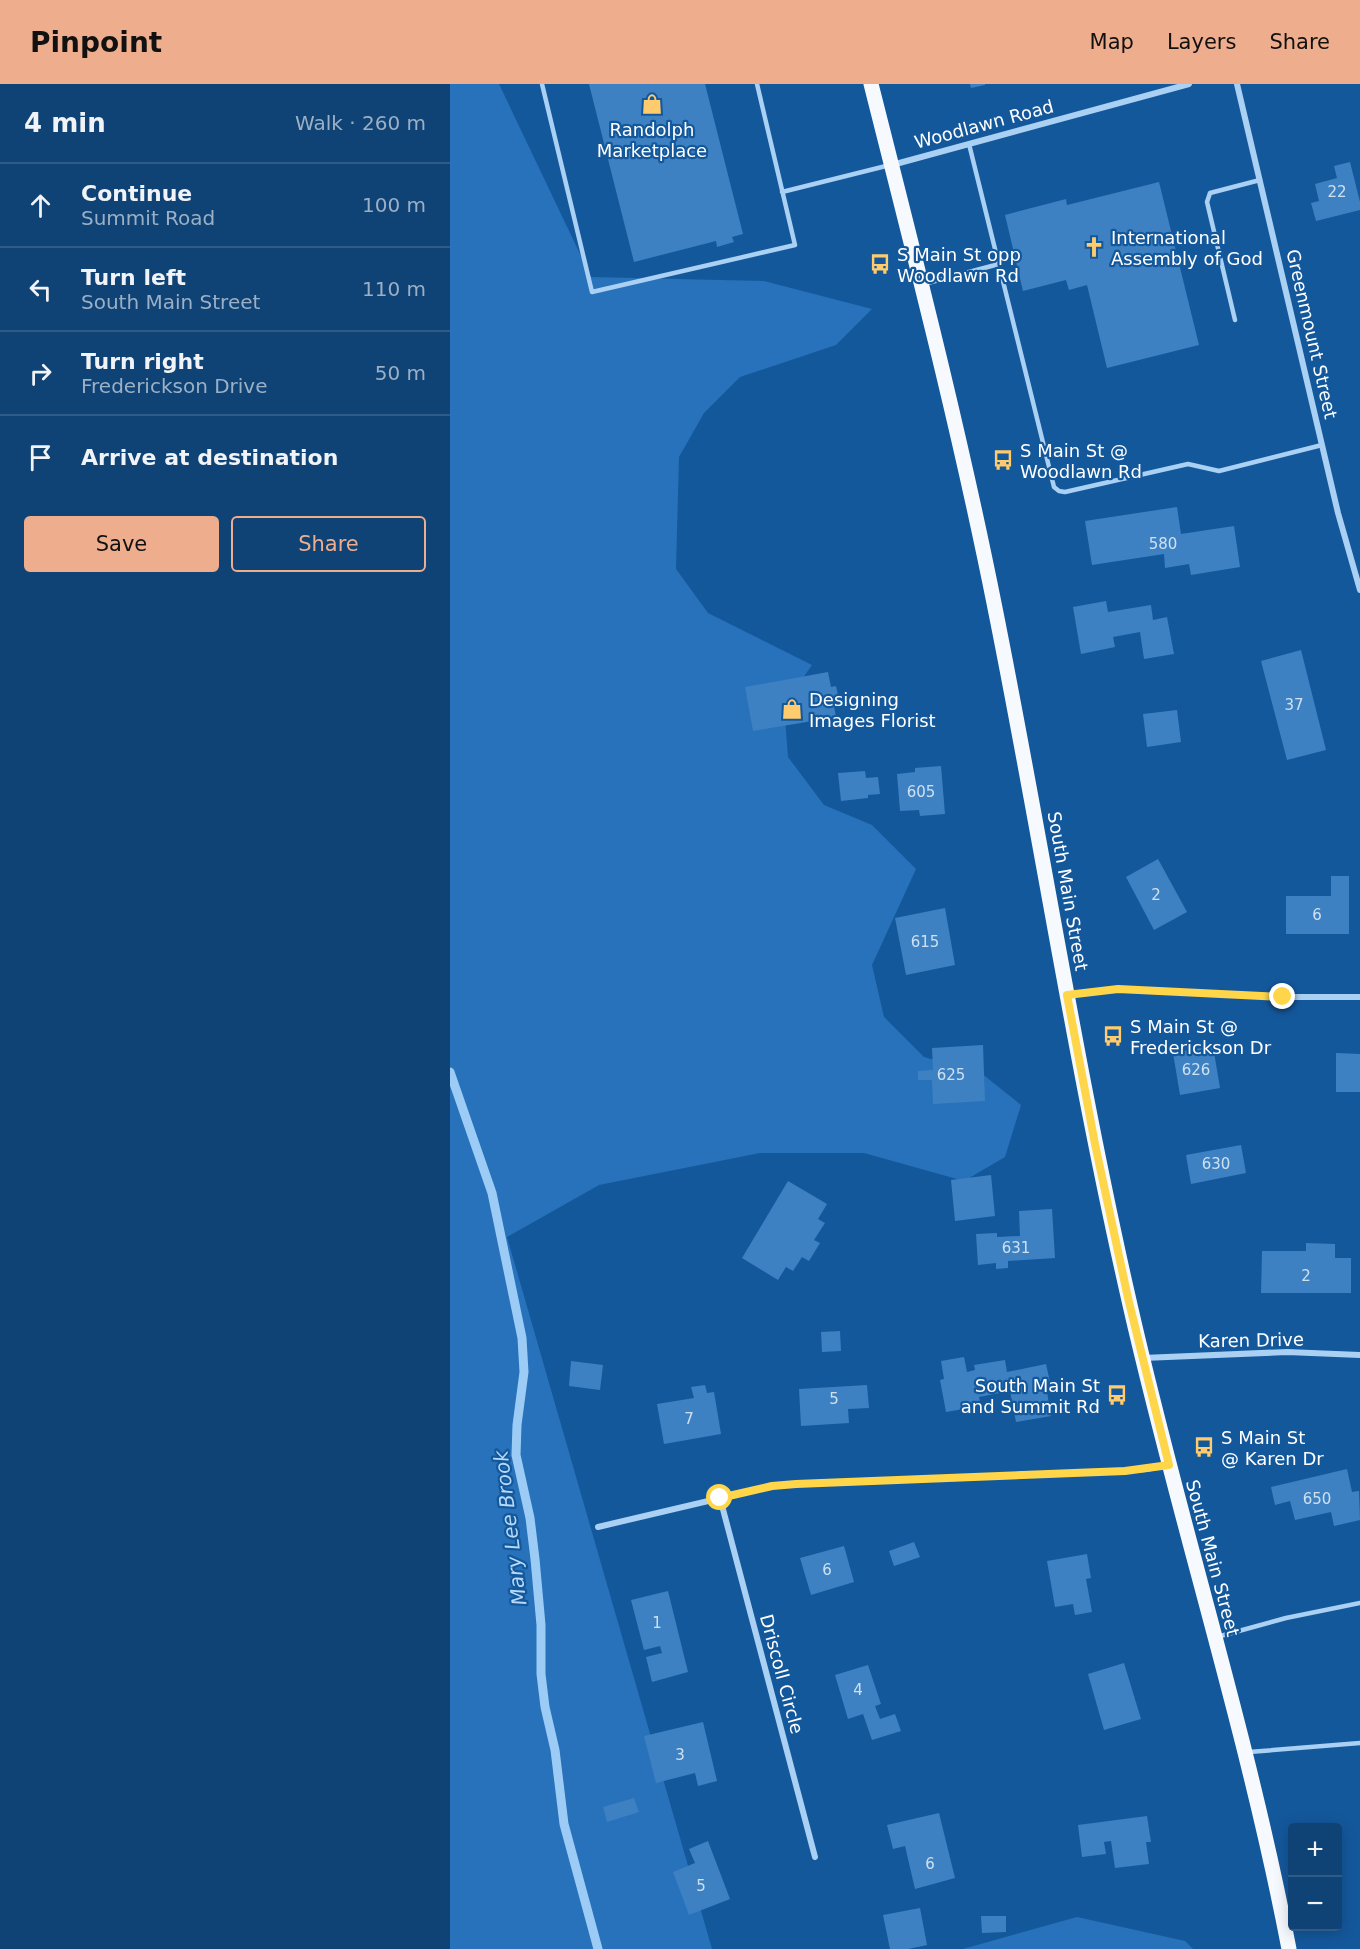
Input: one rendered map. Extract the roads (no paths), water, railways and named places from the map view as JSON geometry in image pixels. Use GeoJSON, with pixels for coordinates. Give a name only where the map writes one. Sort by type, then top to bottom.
{"type":"FeatureCollection","features":[{"type":"Feature","properties":{"kind":"main road","name":"South Main Street"},"geometry":{"type":"LineString","coordinates":[[871,84],[951,404],[991,586],[1095,1144],[1169,1465],[1273,1865],[1289,1949]]}},
{"type":"Feature","properties":{"kind":"street","name":"Woodlawn Road"},"geometry":{"type":"LineString","coordinates":[[891,165],[1189,84]]}},
{"type":"Feature","properties":{"kind":"street","name":"Greenmount Street"},"geometry":{"type":"LineString","coordinates":[[1237,84],[1338,513],[1360,590]]}},
{"type":"Feature","properties":{"kind":"street"},"geometry":{"type":"LineString","coordinates":[[1067,995],[1118,989],[1283,997],[1360,997]]}},
{"type":"Feature","properties":{"kind":"street","name":"Karen Drive"},"geometry":{"type":"LineString","coordinates":[[1143,1358],[1287,1353],[1360,1355]]}},
{"type":"Feature","properties":{"kind":"street"},"geometry":{"type":"LineString","coordinates":[[598,1527],[772,1486],[1125,1471],[1169,1465]]}},
{"type":"Feature","properties":{"kind":"street","name":"Driscoll Circle"},"geometry":{"type":"LineString","coordinates":[[720,1498],[815,1857]]}},
{"type":"Feature","properties":{"kind":"lane"},"geometry":{"type":"LineString","coordinates":[[542,84],[592,292],[795,245],[757,84]]}},
{"type":"Feature","properties":{"kind":"lane"},"geometry":{"type":"LineString","coordinates":[[969,144],[1054,487],[1065,492],[1188,464],[1219,471],[1322,445]]}},
{"type":"Feature","properties":{"kind":"lane"},"geometry":{"type":"LineString","coordinates":[[782,192],[891,165]]}},
{"type":"Feature","properties":{"kind":"lane"},"geometry":{"type":"LineString","coordinates":[[1235,320],[1207,202],[1210,193],[1260,180]]}},
{"type":"Feature","properties":{"kind":"lane"},"geometry":{"type":"LineString","coordinates":[[922,285],[999,264]]}},
{"type":"Feature","properties":{"kind":"lane"},"geometry":{"type":"LineString","coordinates":[[1214,1638],[1286,1618],[1360,1603]]}},
{"type":"Feature","properties":{"kind":"lane"},"geometry":{"type":"LineString","coordinates":[[1245,1753],[1360,1743]]}},
{"type":"Feature","properties":{"kind":"waterway","name":"Mary Lee Brook"},"geometry":{"type":"LineString","coordinates":[[450,1072],[492,1193],[522,1338],[524,1372],[517,1425],[516,1455],[530,1518],[535,1559],[545,1707],[555,1750],[564,1824],[598,1949]]}},
{"type":"Feature","properties":{"kind":"place","name":"Randolph Marketplace"},"geometry":{"type":"Point","coordinates":[652,104]}},
{"type":"Feature","properties":{"kind":"place","name":"International Assembly of God"},"geometry":{"type":"Point","coordinates":[1094,247]}},
{"type":"Feature","properties":{"kind":"place","name":"S Main St opp Woodlawn Rd"},"geometry":{"type":"Point","coordinates":[880,264]}},
{"type":"Feature","properties":{"kind":"place","name":"S Main St @ Woodlawn Rd"},"geometry":{"type":"Point","coordinates":[1003,460]}},
{"type":"Feature","properties":{"kind":"place","name":"Designing Images Florist"},"geometry":{"type":"Point","coordinates":[792,709]}},
{"type":"Feature","properties":{"kind":"place","name":"S Main St @ Frederickson Dr"},"geometry":{"type":"Point","coordinates":[1113,1036]}},
{"type":"Feature","properties":{"kind":"place","name":"South Main St and Summit Rd"},"geometry":{"type":"Point","coordinates":[1117,1395]}},
{"type":"Feature","properties":{"kind":"place","name":"S Main St @ Karen Dr"},"geometry":{"type":"Point","coordinates":[1204,1447]}}]}
